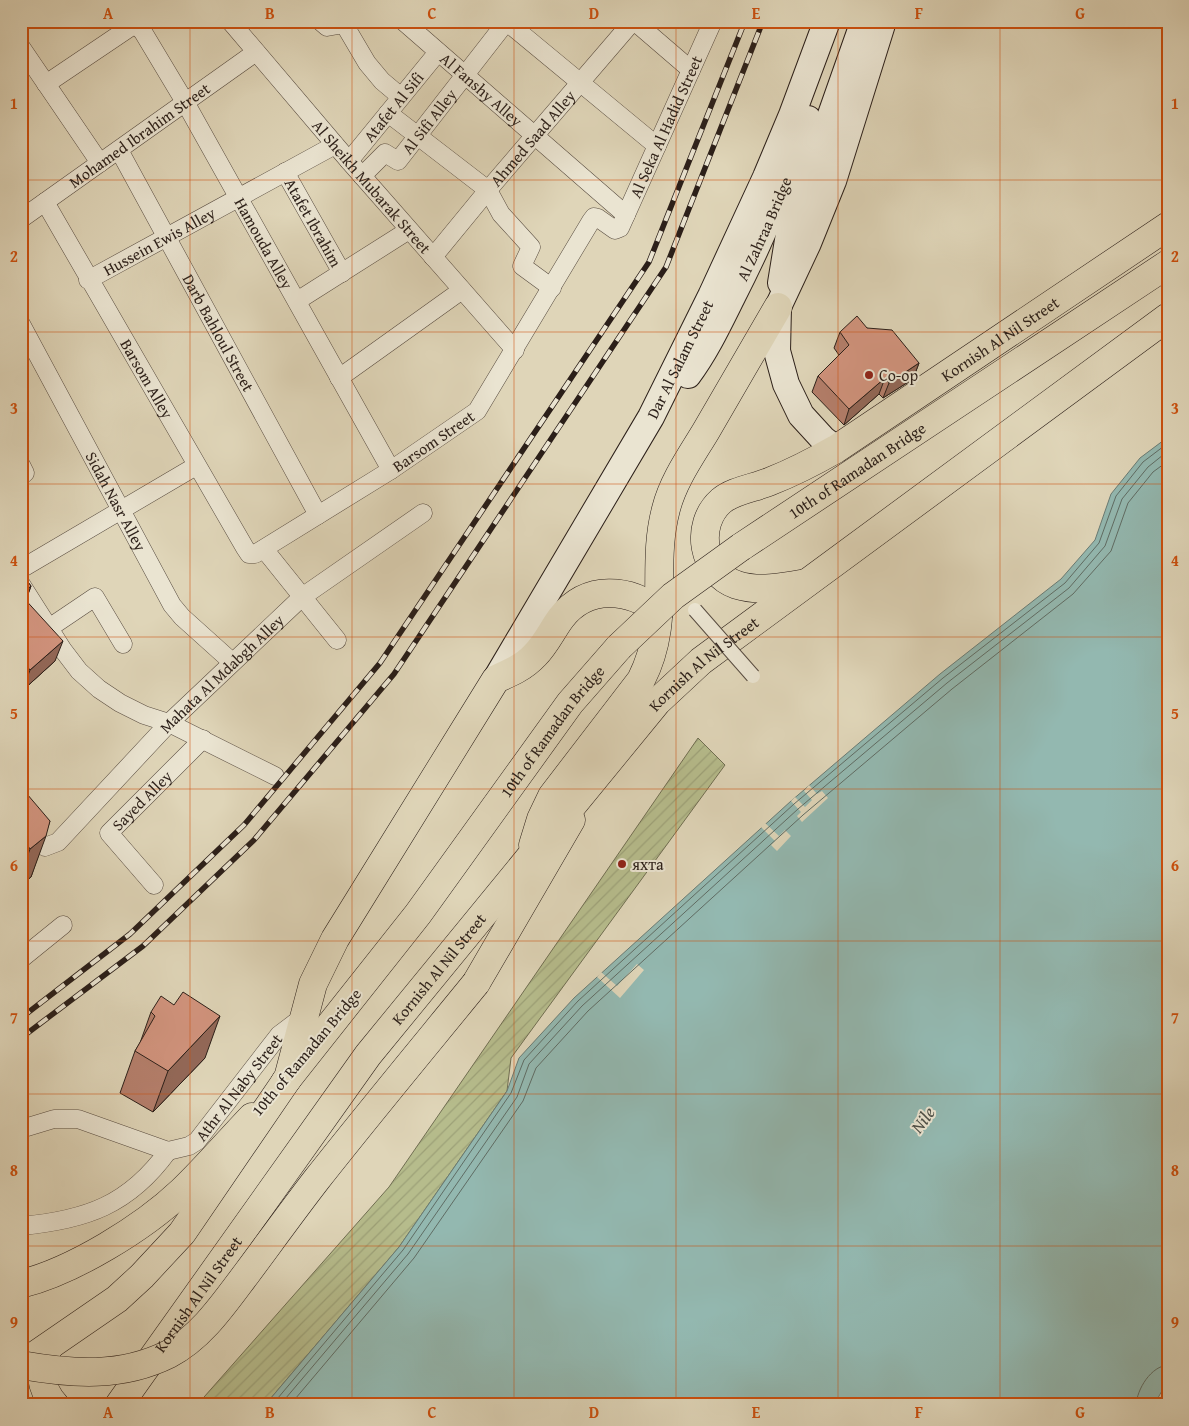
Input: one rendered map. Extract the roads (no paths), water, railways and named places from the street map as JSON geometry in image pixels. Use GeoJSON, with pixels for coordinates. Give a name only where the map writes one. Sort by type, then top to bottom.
{"type":"FeatureCollection","features":[{"type":"Feature","properties":{"kind":"main road","name":"Dar Al Salam Street"},"geometry":{"type":"LineString","coordinates":[[496,680],[652,418],[766,177],[792,115],[827,21]]}},
{"type":"Feature","properties":{"kind":"main road","name":"Al Zahraa Bridge"},"geometry":{"type":"LineString","coordinates":[[652,418],[693,368],[724,313],[764,234],[782,192],[840,21]]}},
{"type":"Feature","properties":{"kind":"main road","name":"Al Zahraa Bridge"},"geometry":{"type":"LineString","coordinates":[[778,307],[784,256],[789,234],[864,21]]}},
{"type":"Feature","properties":{"kind":"main road"},"geometry":{"type":"LineString","coordinates":[[532,856],[537,830],[552,796],[644,673],[657,640],[662,523],[673,490],[778,307],[806,249],[833,181],[884,21]]}},
{"type":"Feature","properties":{"kind":"main road","name":"Kornish Al Nil Street"},"geometry":{"type":"LineString","coordinates":[[810,582],[756,588],[745,587],[726,580],[712,564],[704,545],[706,524],[715,507],[731,495],[792,473],[836,449],[1168,226]]}},
{"type":"Feature","properties":{"kind":"main road","name":"10th of Ramadan Bridge"},"geometry":{"type":"LineString","coordinates":[[21,1284],[61,1269],[104,1248],[181,1192],[288,1078],[418,914],[570,703],[594,674],[645,620],[713,566],[1168,264]]}},
{"type":"Feature","properties":{"kind":"main road"},"geometry":{"type":"LineString","coordinates":[[778,307],[777,351],[786,384],[801,415],[823,439],[836,449]]}},
{"type":"Feature","properties":{"kind":"main road","name":"Kornish Al Nil Street"},"geometry":{"type":"LineString","coordinates":[[119,1405],[368,1055],[637,725],[678,681],[700,661],[1168,317]]}},
{"type":"Feature","properties":{"kind":"main road"},"geometry":{"type":"LineString","coordinates":[[21,1365],[116,1299],[142,1276],[182,1233],[288,1078],[313,984],[335,939],[496,680],[534,657],[544,646],[567,610],[587,597],[605,593],[625,593],[643,600],[659,612]]}},
{"type":"Feature","properties":{"kind":"main road"},"geometry":{"type":"LineString","coordinates":[[21,1365],[65,1372],[96,1373],[136,1366],[169,1354],[198,1333],[217,1312],[317,1179],[476,983],[596,777]]}},
{"type":"Feature","properties":{"kind":"main road"},"geometry":{"type":"LineString","coordinates":[[52,1342],[46,1351],[41,1372],[47,1393],[55,1405]]}},
{"type":"Feature","properties":{"kind":"street","name":"Al Sheikh Mubarak Street"},"geometry":{"type":"LineString","coordinates":[[230,21],[348,161],[515,350]]}},
{"type":"Feature","properties":{"kind":"street"},"geometry":{"type":"LineString","coordinates":[[320,21],[328,27],[344,24],[367,63],[382,81],[401,97]]}},
{"type":"Feature","properties":{"kind":"street","name":"Al Fanshy Alley"},"geometry":{"type":"LineString","coordinates":[[404,21],[626,215]]}},
{"type":"Feature","properties":{"kind":"street"},"geometry":{"type":"LineString","coordinates":[[507,21],[580,84],[657,146]]}},
{"type":"Feature","properties":{"kind":"street","name":"Al Sifi Alley"},"geometry":{"type":"LineString","coordinates":[[362,176],[385,153],[398,161],[507,21]]}},
{"type":"Feature","properties":{"kind":"street"},"geometry":{"type":"LineString","coordinates":[[634,21],[691,70]]}},
{"type":"Feature","properties":{"kind":"street","name":"Ahmed Saad Alley"},"geometry":{"type":"LineString","coordinates":[[433,257],[488,190],[634,21]]}},
{"type":"Feature","properties":{"kind":"street","name":"Al Seka Al Hadid Street"},"geometry":{"type":"LineString","coordinates":[[618,231],[712,21]]}},
{"type":"Feature","properties":{"kind":"street"},"geometry":{"type":"LineString","coordinates":[[46,84],[133,23]]}},
{"type":"Feature","properties":{"kind":"street","name":"Hamouda Alley"},"geometry":{"type":"LineString","coordinates":[[133,23],[143,32],[186,102],[391,470]]}},
{"type":"Feature","properties":{"kind":"street"},"geometry":{"type":"LineString","coordinates":[[21,48],[100,163]]}},
{"type":"Feature","properties":{"kind":"street","name":"Mohamed Ibrahim Street"},"geometry":{"type":"LineString","coordinates":[[21,219],[256,52]]}},
{"type":"Feature","properties":{"kind":"street","name":"Atafet Al Sifi"},"geometry":{"type":"LineString","coordinates":[[348,161],[438,52]]}},
{"type":"Feature","properties":{"kind":"street"},"geometry":{"type":"LineString","coordinates":[[388,114],[488,190],[501,214],[531,247],[522,266],[552,288]]}},
{"type":"Feature","properties":{"kind":"street","name":"Hussein Ewis Alley"},"geometry":{"type":"LineString","coordinates":[[88,280],[335,145]]}},
{"type":"Feature","properties":{"kind":"street","name":"Darb Bahloul Street"},"geometry":{"type":"LineString","coordinates":[[119,150],[318,515]]}},
{"type":"Feature","properties":{"kind":"street","name":"Atafet Ibrahim"},"geometry":{"type":"LineString","coordinates":[[285,172],[342,272]]}},
{"type":"Feature","properties":{"kind":"street","name":"Barsom Alley"},"geometry":{"type":"LineString","coordinates":[[45,202],[196,466],[256,551],[302,597],[337,640]]}},
{"type":"Feature","properties":{"kind":"street","name":"Barsom Street"},"geometry":{"type":"LineString","coordinates":[[256,551],[391,470],[477,411],[594,217],[618,231]]}},
{"type":"Feature","properties":{"kind":"street"},"geometry":{"type":"LineString","coordinates":[[297,301],[409,230]]}},
{"type":"Feature","properties":{"kind":"street"},"geometry":{"type":"LineString","coordinates":[[339,378],[462,290]]}},
{"type":"Feature","properties":{"kind":"street","name":"Sidah Nasr Alley"},"geometry":{"type":"LineString","coordinates":[[21,324],[26,344],[123,510],[176,611],[232,662]]}},
{"type":"Feature","properties":{"kind":"street"},"geometry":{"type":"LineString","coordinates":[[21,465],[25,473],[21,476]]}},
{"type":"Feature","properties":{"kind":"street"},"geometry":{"type":"LineString","coordinates":[[21,569],[196,466]]}},
{"type":"Feature","properties":{"kind":"street","name":"Mahata Al Mdabgh Alley"},"geometry":{"type":"LineString","coordinates":[[21,824],[44,847],[58,842],[169,723],[302,597],[423,513]]}},
{"type":"Feature","properties":{"kind":"street"},"geometry":{"type":"LineString","coordinates":[[21,584],[74,664],[99,689],[120,703],[144,715],[169,723],[275,776]]}},
{"type":"Feature","properties":{"kind":"street"},"geometry":{"type":"LineString","coordinates":[[49,628],[95,597],[123,644]]}},
{"type":"Feature","properties":{"kind":"street"},"geometry":{"type":"LineString","coordinates":[[695,610],[753,676]]}},
{"type":"Feature","properties":{"kind":"street","name":"Sayed Alley"},"geometry":{"type":"LineString","coordinates":[[154,885],[109,833],[203,740]]}},
{"type":"Feature","properties":{"kind":"street"},"geometry":{"type":"LineString","coordinates":[[21,959],[63,925]]}},
{"type":"Feature","properties":{"kind":"street","name":"Athr Al Naby Street"},"geometry":{"type":"LineString","coordinates":[[168,1151],[188,1146],[197,1141],[279,1035],[304,1016]]}},
{"type":"Feature","properties":{"kind":"street"},"geometry":{"type":"LineString","coordinates":[[21,1129],[54,1118],[78,1119],[168,1151],[144,1179],[123,1197],[100,1210],[68,1220],[21,1226]]}},
{"type":"Feature","properties":{"kind":"water","name":"Nile"},"geometry":{"type":"Polygon","coordinates":[[[1168,437],[1168,1380],[1154,1405],[265,1405],[399,1247],[507,1091],[519,1058],[574,998],[791,801],[940,674],[1061,579],[1095,540],[1111,494],[1140,458],[1168,437]]]}},
{"type":"Feature","properties":{"kind":"railway"},"geometry":{"type":"LineString","coordinates":[[21,1018],[130,934],[244,825],[380,663],[649,262],[745,21]]}},
{"type":"Feature","properties":{"kind":"railway"},"geometry":{"type":"LineString","coordinates":[[21,1038],[143,946],[254,840],[394,674],[666,267],[763,21]]}},
{"type":"Feature","properties":{"kind":"place","name":"Co-op"},"geometry":{"type":"Point","coordinates":[869,375]}},
{"type":"Feature","properties":{"kind":"place","name":"яхта"},"geometry":{"type":"Point","coordinates":[622,864]}}]}
